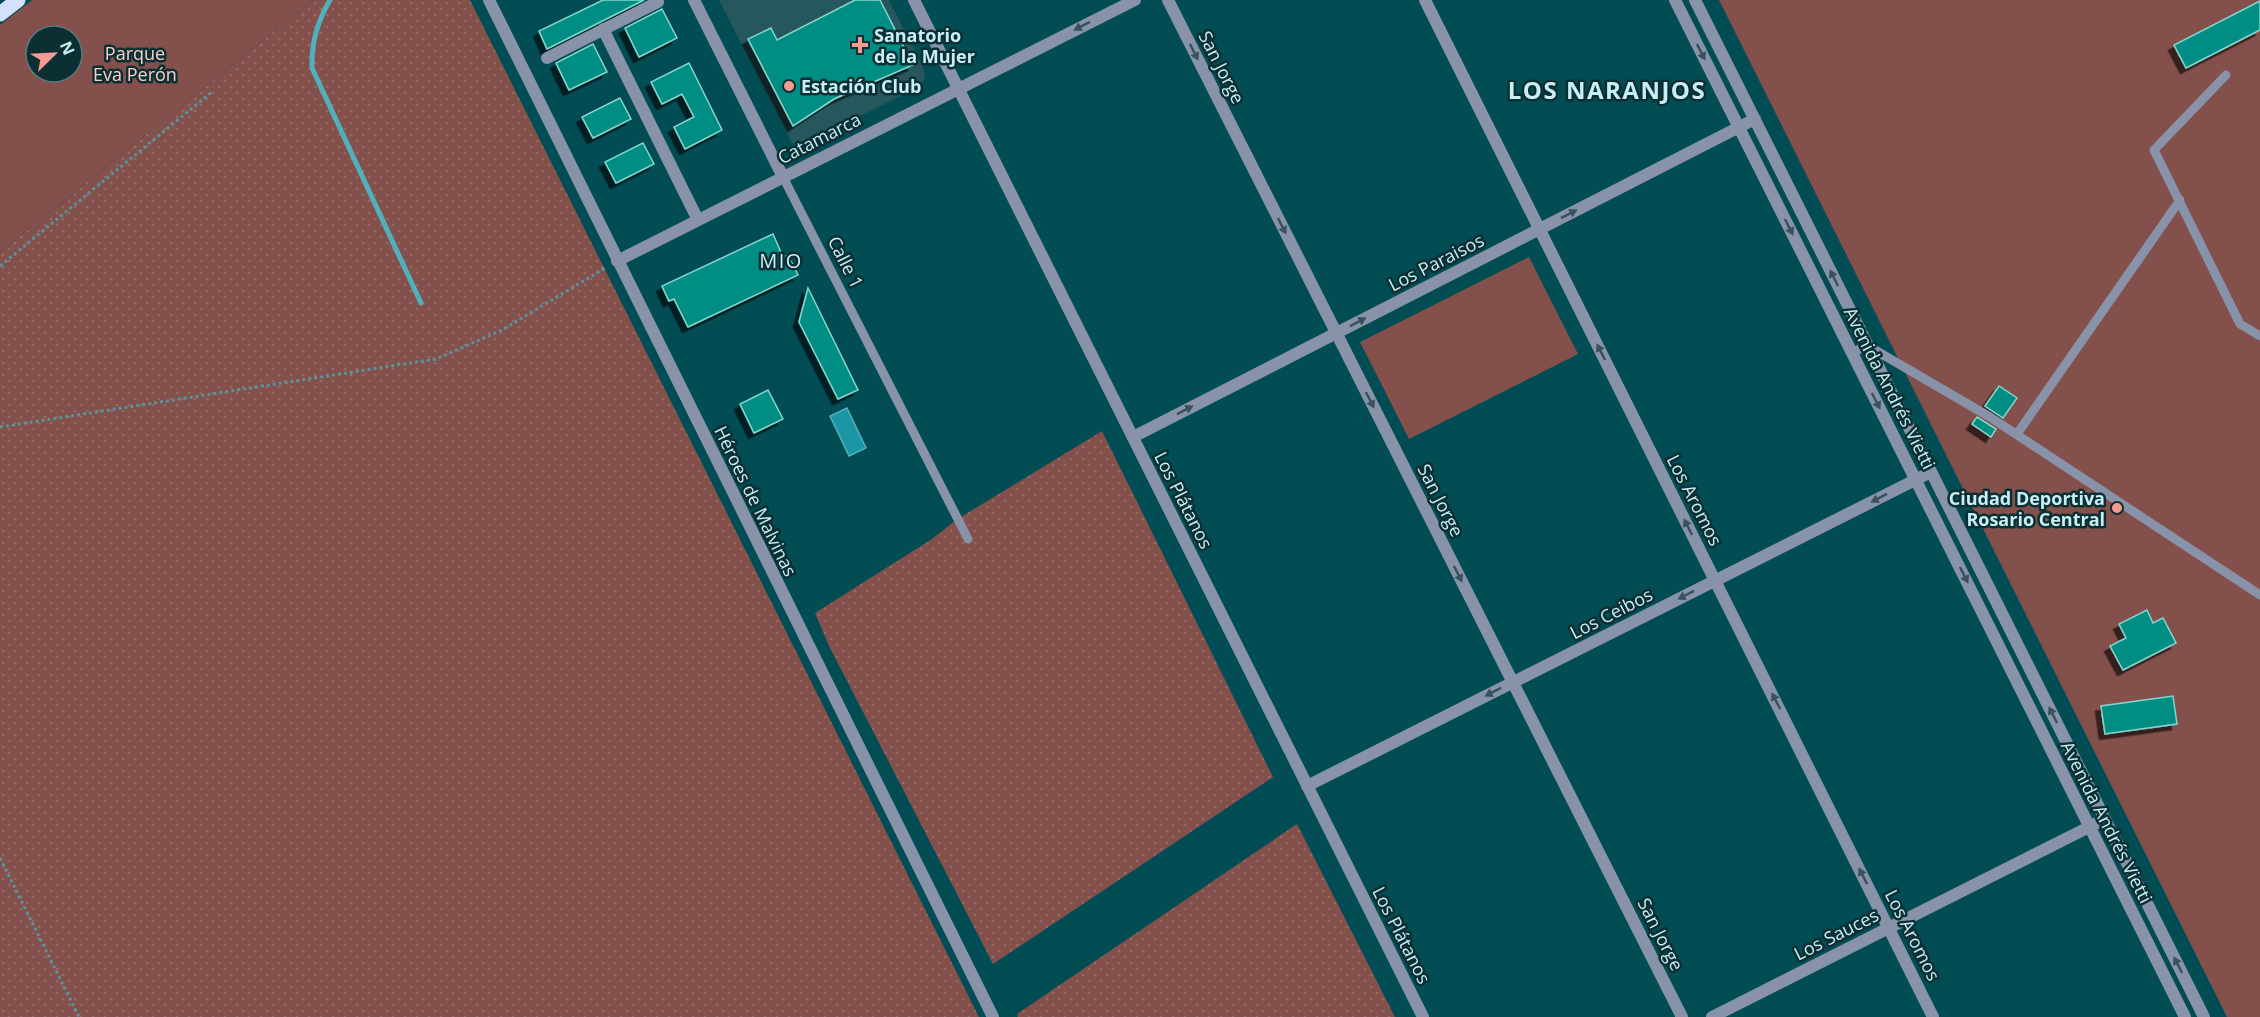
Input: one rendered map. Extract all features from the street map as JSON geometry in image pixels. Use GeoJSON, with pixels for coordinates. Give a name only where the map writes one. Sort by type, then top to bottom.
{"type":"FeatureCollection","features":[{"type":"Feature","properties":{"kind":"main road"},"geometry":{"type":"LineString","coordinates":[[0,14],[18,0]]}},
{"type":"Feature","properties":{"kind":"street","name":"Héroes de Malvinas"},"geometry":{"type":"LineString","coordinates":[[489,0],[993,1017]]}},
{"type":"Feature","properties":{"kind":"street","name":"Calle 1"},"geometry":{"type":"LineString","coordinates":[[694,0],[783,177]]}},
{"type":"Feature","properties":{"kind":"street","name":"Los Plátanos"},"geometry":{"type":"LineString","coordinates":[[914,0],[1423,1017]]}},
{"type":"Feature","properties":{"kind":"street","name":"Catamarca"},"geometry":{"type":"LineString","coordinates":[[617,261],[1135,0]]}},
{"type":"Feature","properties":{"kind":"street","name":"San Jorge"},"geometry":{"type":"LineString","coordinates":[[1168,0],[1682,1017]]}},
{"type":"Feature","properties":{"kind":"street","name":"Los Aromos"},"geometry":{"type":"LineString","coordinates":[[1425,0],[1933,1017]]}},
{"type":"Feature","properties":{"kind":"street","name":"Avenida Andrés Vietti"},"geometry":{"type":"LineString","coordinates":[[1675,0],[2185,1017]]}},
{"type":"Feature","properties":{"kind":"street","name":"Avenida Andrés Vietti"},"geometry":{"type":"LineString","coordinates":[[1695,0],[2204,1017]]}},
{"type":"Feature","properties":{"kind":"street"},"geometry":{"type":"LineString","coordinates":[[547,58],[658,2]]}},
{"type":"Feature","properties":{"kind":"street"},"geometry":{"type":"LineString","coordinates":[[603,29],[698,220]]}},
{"type":"Feature","properties":{"kind":"street","name":"Los Paraisos"},"geometry":{"type":"LineString","coordinates":[[1133,437],[1755,119]]}},
{"type":"Feature","properties":{"kind":"street","name":"Los Ceibos"},"geometry":{"type":"LineString","coordinates":[[1307,786],[1931,472]]}},
{"type":"Feature","properties":{"kind":"street","name":"Los Sauces"},"geometry":{"type":"LineString","coordinates":[[1712,1017],[2105,819]]}},
{"type":"Feature","properties":{"kind":"lane"},"geometry":{"type":"LineString","coordinates":[[2226,75],[2154,150],[2240,324],[2260,336]]}},
{"type":"Feature","properties":{"kind":"lane","name":"Calle 1"},"geometry":{"type":"LineString","coordinates":[[783,177],[968,539]]}},
{"type":"Feature","properties":{"kind":"lane"},"geometry":{"type":"LineString","coordinates":[[2017,434],[2180,200]]}},
{"type":"Feature","properties":{"kind":"lane"},"geometry":{"type":"LineString","coordinates":[[1852,352],[1868,346],[2017,434],[2260,595]]}},
{"type":"Feature","properties":{"kind":"path"},"geometry":{"type":"LineString","coordinates":[[0,266],[213,91]]}},
{"type":"Feature","properties":{"kind":"path"},"geometry":{"type":"LineString","coordinates":[[0,426],[436,359],[502,330],[617,261]]}},
{"type":"Feature","properties":{"kind":"path"},"geometry":{"type":"LineString","coordinates":[[0,858],[80,1017]]}},
{"type":"Feature","properties":{"kind":"shaded area"},"geometry":{"type":"Polygon","coordinates":[[[719,0],[889,0],[924,69],[925,79],[919,87],[805,143],[792,143],[719,0]]]}},
{"type":"Feature","properties":{"kind":"green space","name":"Parque Eva Perón"},"geometry":{"type":"Polygon","coordinates":[[[32,0],[313,0],[0,252],[0,25],[32,0]]]}},
{"type":"Feature","properties":{"kind":"green space"},"geometry":{"type":"Polygon","coordinates":[[[313,0],[470,0],[979,1017],[0,1017],[0,252],[313,0]]]}},
{"type":"Feature","properties":{"kind":"green space","name":"Ciudad Deportiva Rosario Central"},"geometry":{"type":"Polygon","coordinates":[[[1719,0],[2260,0],[2260,1017],[2227,1017],[1719,0]]]}},
{"type":"Feature","properties":{"kind":"green space"},"geometry":{"type":"Polygon","coordinates":[[[1529,257],[1578,354],[1409,439],[1360,342],[1529,257]]]}},
{"type":"Feature","properties":{"kind":"green space"},"geometry":{"type":"Polygon","coordinates":[[[1102,431],[1273,777],[993,964],[829,646],[815,613],[932,539],[956,520],[1102,431]]]}},
{"type":"Feature","properties":{"kind":"green space"},"geometry":{"type":"Polygon","coordinates":[[[1297,824],[1395,1017],[1018,1017],[1017,1014],[1297,824]]]}},
{"type":"Feature","properties":{"kind":"water"},"geometry":{"type":"Polygon","coordinates":[[[847,408],[866,448],[849,456],[830,416],[847,408]]]}},
{"type":"Feature","properties":{"kind":"building"},"geometry":{"type":"Polygon","coordinates":[[[603,0],[644,0],[547,49],[539,31],[603,0]]]}},
{"type":"Feature","properties":{"kind":"building"},"geometry":{"type":"Polygon","coordinates":[[[855,0],[880,0],[913,65],[834,99],[793,126],[748,39],[771,28],[777,40],[855,0]]]}},
{"type":"Feature","properties":{"kind":"building"},"geometry":{"type":"Polygon","coordinates":[[[2260,1],[2260,30],[2186,68],[2174,45],[2260,1]]]}},
{"type":"Feature","properties":{"kind":"building"},"geometry":{"type":"Polygon","coordinates":[[[662,9],[677,38],[639,57],[625,28],[662,9]]]}},
{"type":"Feature","properties":{"kind":"building"},"geometry":{"type":"Polygon","coordinates":[[[593,44],[607,72],[569,90],[556,63],[593,44]]]}},
{"type":"Feature","properties":{"kind":"building"},"geometry":{"type":"Polygon","coordinates":[[[689,63],[722,130],[685,149],[674,127],[694,117],[682,94],[662,104],[651,82],[689,63]]]}},
{"type":"Feature","properties":{"kind":"building"},"geometry":{"type":"Polygon","coordinates":[[[620,98],[631,119],[593,138],[582,117],[620,98]]]}},
{"type":"Feature","properties":{"kind":"building"},"geometry":{"type":"Polygon","coordinates":[[[643,143],[654,164],[616,183],[605,162],[643,143]]]}},
{"type":"Feature","properties":{"kind":"building"},"geometry":{"type":"Polygon","coordinates":[[[773,234],[783,257],[788,255],[798,275],[688,327],[674,299],[669,301],[662,286],[773,234]]]}},
{"type":"Feature","properties":{"kind":"building"},"geometry":{"type":"Polygon","coordinates":[[[808,288],[858,390],[838,399],[799,322],[808,288]]]}},
{"type":"Feature","properties":{"kind":"building"},"geometry":{"type":"Polygon","coordinates":[[[1999,386],[2017,398],[2003,418],[1985,406],[1999,386]]]}},
{"type":"Feature","properties":{"kind":"building"},"geometry":{"type":"Polygon","coordinates":[[[768,390],[783,419],[754,433],[740,404],[768,390]]]}},
{"type":"Feature","properties":{"kind":"building"},"geometry":{"type":"Polygon","coordinates":[[[1977,417],[1996,429],[1991,437],[1972,424],[1977,417]]]}},
{"type":"Feature","properties":{"kind":"building"},"geometry":{"type":"Polygon","coordinates":[[[2147,610],[2153,623],[2163,618],[2176,643],[2123,670],[2110,646],[2126,638],[2119,624],[2147,610]]]}},
{"type":"Feature","properties":{"kind":"building"},"geometry":{"type":"Polygon","coordinates":[[[2173,696],[2177,724],[2105,734],[2101,706],[2173,696]]]}},
{"type":"Feature","properties":{"kind":"waterway"},"geometry":{"type":"LineString","coordinates":[[330,0],[316,33],[312,68],[421,303]]}},
{"type":"Feature","properties":{"kind":"place","name":"Sanatorio de la Mujer"},"geometry":{"type":"Point","coordinates":[860,45]}},
{"type":"Feature","properties":{"kind":"place","name":"Estación Club"},"geometry":{"type":"Point","coordinates":[789,86]}},
{"type":"Feature","properties":{"kind":"place","name":"Ciudad Deportiva Rosario Central"},"geometry":{"type":"Point","coordinates":[2117,508]}},
{"type":"Feature","properties":{"kind":"district","name":"LOS NARANJOS"},"geometry":{"type":"Point","coordinates":[1607,89]}},
{"type":"Feature","properties":{"kind":"district","name":"MIO"},"geometry":{"type":"Point","coordinates":[781,260]}}]}
